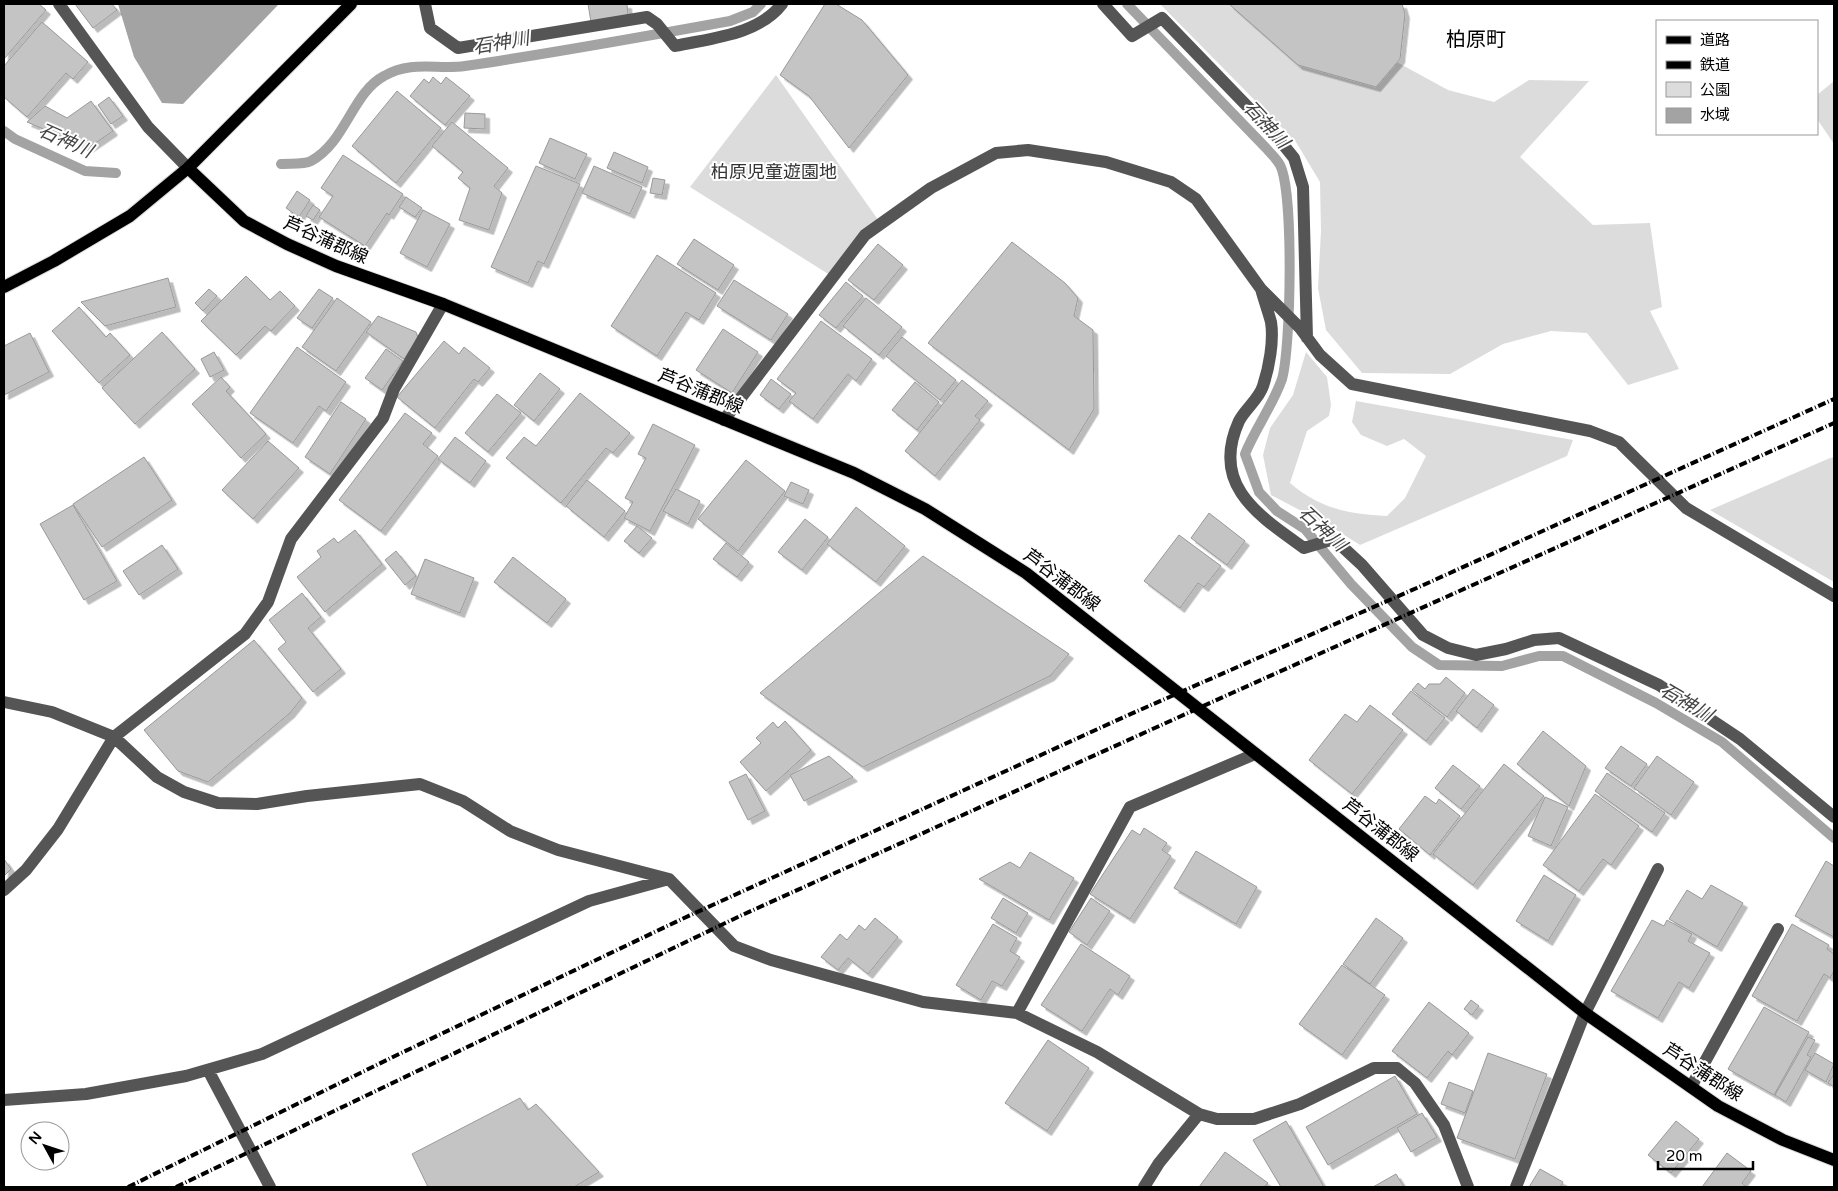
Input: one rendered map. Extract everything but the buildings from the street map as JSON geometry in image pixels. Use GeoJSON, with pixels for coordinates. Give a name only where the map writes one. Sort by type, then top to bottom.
{"type":"FeatureCollection","features":[{"type":"Feature","properties":{"kind":"main road"},"geometry":{"type":"LineString","coordinates":[[7,282],[54,261],[130,216],[188,168],[351,4]]}},
{"type":"Feature","properties":{"kind":"main road","name":"芦谷蒲郡線"},"geometry":{"type":"LineString","coordinates":[[188,168],[244,222],[336,266],[443,304],[854,473],[925,509],[966,533],[1026,573],[1585,1013],[1718,1106],[1783,1140],[1834,1160]]}},
{"type":"Feature","properties":{"kind":"street"},"geometry":{"type":"LineString","coordinates":[[59,4],[148,126],[188,168]]}},
{"type":"Feature","properties":{"kind":"street"},"geometry":{"type":"LineString","coordinates":[[425,4],[430,28],[458,48],[647,17],[657,24],[675,46],[744,31],[774,15],[782,4]]}},
{"type":"Feature","properties":{"kind":"street"},"geometry":{"type":"LineString","coordinates":[[1103,4],[1132,36],[1162,18],[1277,137],[1294,158],[1303,187],[1303,333]]}},
{"type":"Feature","properties":{"kind":"street"},"geometry":{"type":"LineString","coordinates":[[724,420],[865,235],[931,188],[996,153],[1028,150],[1106,162],[1171,182],[1196,199],[1260,289],[1278,304],[1320,355],[1352,384],[1590,431],[1619,442],[1686,508],[1834,596]]}},
{"type":"Feature","properties":{"kind":"street"},"geometry":{"type":"LineString","coordinates":[[1260,289],[1271,324],[1270,351],[1263,388],[1240,419],[1230,444],[1229,464],[1238,488],[1251,508],[1304,548],[1334,539],[1362,565],[1423,635],[1448,648],[1476,655],[1506,649],[1534,640],[1559,638],[1659,685],[1740,739],[1834,817]]}},
{"type":"Feature","properties":{"kind":"street"},"geometry":{"type":"LineString","coordinates":[[4,890],[26,870],[58,829],[114,737],[245,634],[268,602],[291,539],[383,418],[394,389],[443,304]]}},
{"type":"Feature","properties":{"kind":"street"},"geometry":{"type":"LineString","coordinates":[[4,702],[52,712],[114,737],[157,776],[184,792],[218,803],[257,804],[307,796],[420,784],[463,801],[510,831],[550,847],[669,879],[734,946],[771,960],[924,1002],[1017,1013],[1097,1052],[1199,1114],[1217,1119],[1254,1118],[1300,1104],[1374,1068],[1397,1068],[1415,1082],[1444,1125],[1468,1187]]}},
{"type":"Feature","properties":{"kind":"street"},"geometry":{"type":"LineString","coordinates":[[1017,1013],[1130,807],[1255,754]]}},
{"type":"Feature","properties":{"kind":"street"},"geometry":{"type":"LineString","coordinates":[[1516,1187],[1585,1013],[1658,869]]}},
{"type":"Feature","properties":{"kind":"street"},"geometry":{"type":"LineString","coordinates":[[4,1100],[86,1094],[208,1070],[262,1054],[590,901],[669,879]]}},
{"type":"Feature","properties":{"kind":"street"},"geometry":{"type":"LineString","coordinates":[[1691,1087],[1778,930]]}},
{"type":"Feature","properties":{"kind":"street"},"geometry":{"type":"LineString","coordinates":[[208,1070],[270,1187]]}},
{"type":"Feature","properties":{"kind":"street"},"geometry":{"type":"LineString","coordinates":[[1144,1187],[1159,1163],[1199,1114]]}},
{"type":"Feature","properties":{"kind":"green space"},"geometry":{"type":"Polygon","coordinates":[[[1160,4],[1265,4],[1294,23],[1393,60],[1448,90],[1494,102],[1529,80],[1589,81],[1520,157],[1593,225],[1650,223],[1662,307],[1650,311],[1679,369],[1628,385],[1587,333],[1551,331],[1503,344],[1450,374],[1362,373],[1326,330],[1318,288],[1321,231],[1320,182],[1296,142],[1160,4]]]}},
{"type":"Feature","properties":{"kind":"green space","name":"柏原児童遊園地"},"geometry":{"type":"Polygon","coordinates":[[[776,75],[881,224],[833,277],[690,187],[776,75]]]}},
{"type":"Feature","properties":{"kind":"green space"},"geometry":{"type":"Polygon","coordinates":[[[1834,81],[1834,144],[1818,120],[1818,94],[1834,81]]]}},
{"type":"Feature","properties":{"kind":"green space"},"geometry":{"type":"Polygon","coordinates":[[[1306,352],[1327,377],[1331,405],[1329,416],[1307,431],[1290,483],[1313,499],[1347,512],[1387,516],[1405,498],[1426,456],[1404,439],[1387,446],[1361,435],[1352,422],[1356,401],[1573,440],[1567,456],[1360,545],[1330,526],[1271,495],[1263,455],[1270,428],[1293,395],[1306,352]]]}},
{"type":"Feature","properties":{"kind":"green space"},"geometry":{"type":"Polygon","coordinates":[[[1834,457],[1834,582],[1710,510],[1830,458],[1834,457]]]}},
{"type":"Feature","properties":{"kind":"water"},"geometry":{"type":"Polygon","coordinates":[[[118,4],[279,4],[183,104],[162,103],[134,57],[118,4]]]}},
{"type":"Feature","properties":{"kind":"waterway","name":"石神川"},"geometry":{"type":"LineString","coordinates":[[281,164],[308,162],[323,153],[333,142],[364,94],[373,84],[394,71],[415,67],[465,66],[730,21],[753,12],[761,4]]}},
{"type":"Feature","properties":{"kind":"waterway","name":"石神川"},"geometry":{"type":"LineString","coordinates":[[1127,4],[1280,165],[1284,181],[1289,236],[1289,305],[1282,379],[1245,454],[1259,492],[1277,511],[1305,529],[1351,584],[1412,647],[1439,665],[1502,666],[1539,656],[1563,656],[1656,703],[1722,742],[1834,838]]}},
{"type":"Feature","properties":{"kind":"waterway","name":"石神川"},"geometry":{"type":"LineString","coordinates":[[4,131],[15,139],[85,171],[116,173]]}},
{"type":"Feature","properties":{"kind":"railway"},"geometry":{"type":"LineString","coordinates":[[128,1187],[397,1055],[682,919],[1124,717],[1419,587],[1834,399]]}},
{"type":"Feature","properties":{"kind":"railway"},"geometry":{"type":"LineString","coordinates":[[176,1187],[740,916],[1834,423]]}},
{"type":"Feature","properties":{"kind":"district","name":"柏原町"},"geometry":{"type":"Point","coordinates":[1476,39]}}]}
